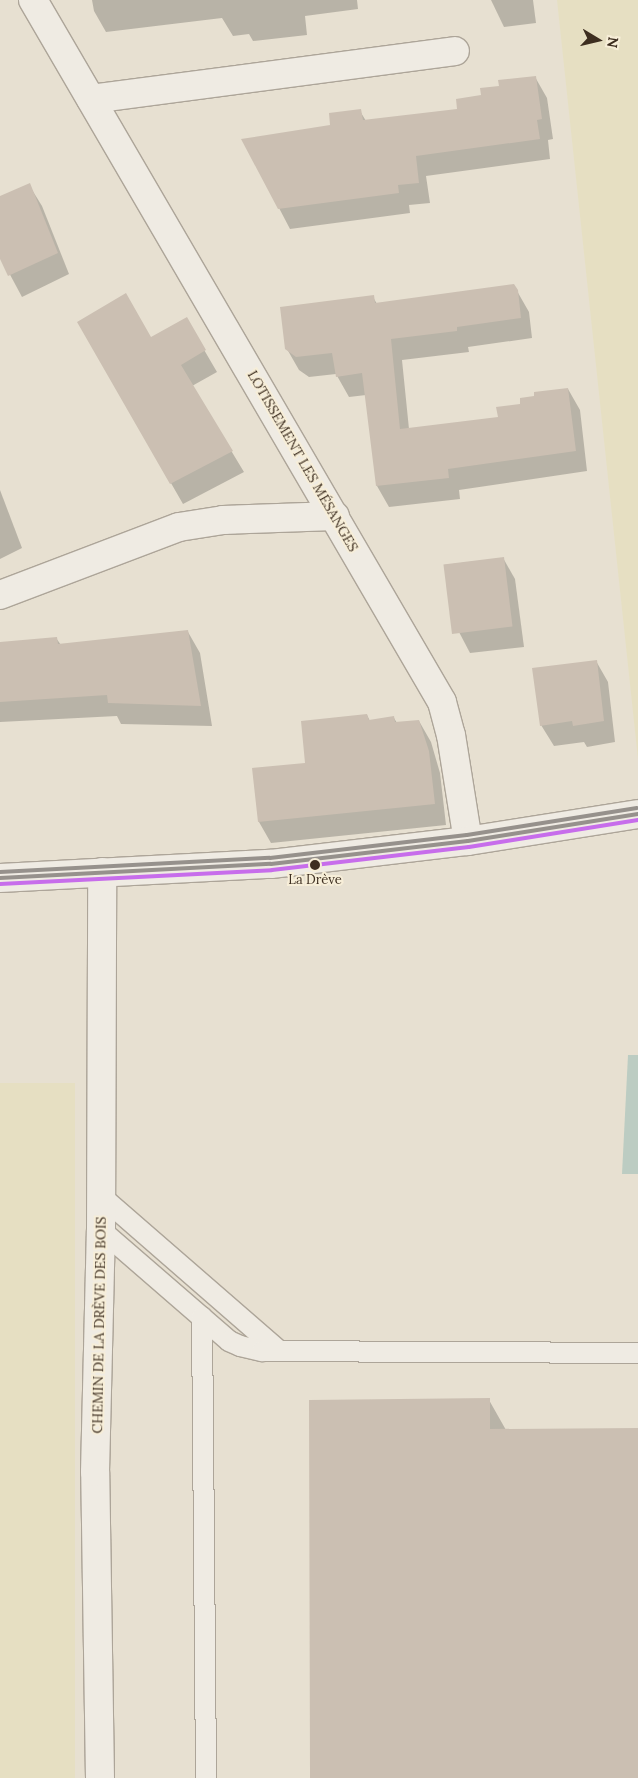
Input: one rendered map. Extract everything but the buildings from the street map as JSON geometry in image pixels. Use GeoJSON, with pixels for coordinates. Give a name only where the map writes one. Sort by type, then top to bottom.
{"type":"FeatureCollection","features":[{"type":"Feature","properties":{"kind":"street","name":"LOTISSEMENT LES MÉSANGES"},"geometry":{"type":"LineString","coordinates":[[33,0],[335,516],[445,710],[468,841]]}},
{"type":"Feature","properties":{"kind":"street"},"geometry":{"type":"LineString","coordinates":[[91,99],[455,51]]}},
{"type":"Feature","properties":{"kind":"street"},"geometry":{"type":"LineString","coordinates":[[0,595],[179,527],[223,520],[335,516]]}},
{"type":"Feature","properties":{"kind":"street"},"geometry":{"type":"LineString","coordinates":[[0,878],[271,864],[468,841],[638,814]]}},
{"type":"Feature","properties":{"kind":"street","name":"CHEMIN DE LA DRÈVE DES BOIS"},"geometry":{"type":"LineString","coordinates":[[100,1778],[95,1472],[102,1230],[102,872]]}},
{"type":"Feature","properties":{"kind":"lane"},"geometry":{"type":"LineString","coordinates":[[101,1196],[279,1351]]}},
{"type":"Feature","properties":{"kind":"lane"},"geometry":{"type":"LineString","coordinates":[[102,1230],[202,1317],[240,1346],[279,1351],[638,1353]]}},
{"type":"Feature","properties":{"kind":"lane"},"geometry":{"type":"LineString","coordinates":[[202,1317],[206,1778]]}},
{"type":"Feature","properties":{"kind":"shaded area"},"geometry":{"type":"Polygon","coordinates":[[[557,0],[638,0],[638,759],[557,0]]]}},
{"type":"Feature","properties":{"kind":"shaded area"},"geometry":{"type":"Polygon","coordinates":[[[628,1055],[638,1055],[638,1174],[622,1174],[628,1055]]]}},
{"type":"Feature","properties":{"kind":"shaded area"},"geometry":{"type":"Polygon","coordinates":[[[0,1083],[75,1083],[75,1778],[0,1778],[0,1083]]]}},
{"type":"Feature","properties":{"kind":"transit line"},"geometry":{"type":"LineString","coordinates":[[0,872],[270,858],[467,835],[637,808]]}},
{"type":"Feature","properties":{"kind":"transit line"},"geometry":{"type":"LineString","coordinates":[[0,878],[271,864],[468,841],[638,814]]}},
{"type":"Feature","properties":{"kind":"transit line"},"geometry":{"type":"LineString","coordinates":[[0,884],[272,870],[469,847],[638,820]]}},
{"type":"Feature","properties":{"kind":"place","name":"La Drève"},"geometry":{"type":"Point","coordinates":[315,865]}}]}
